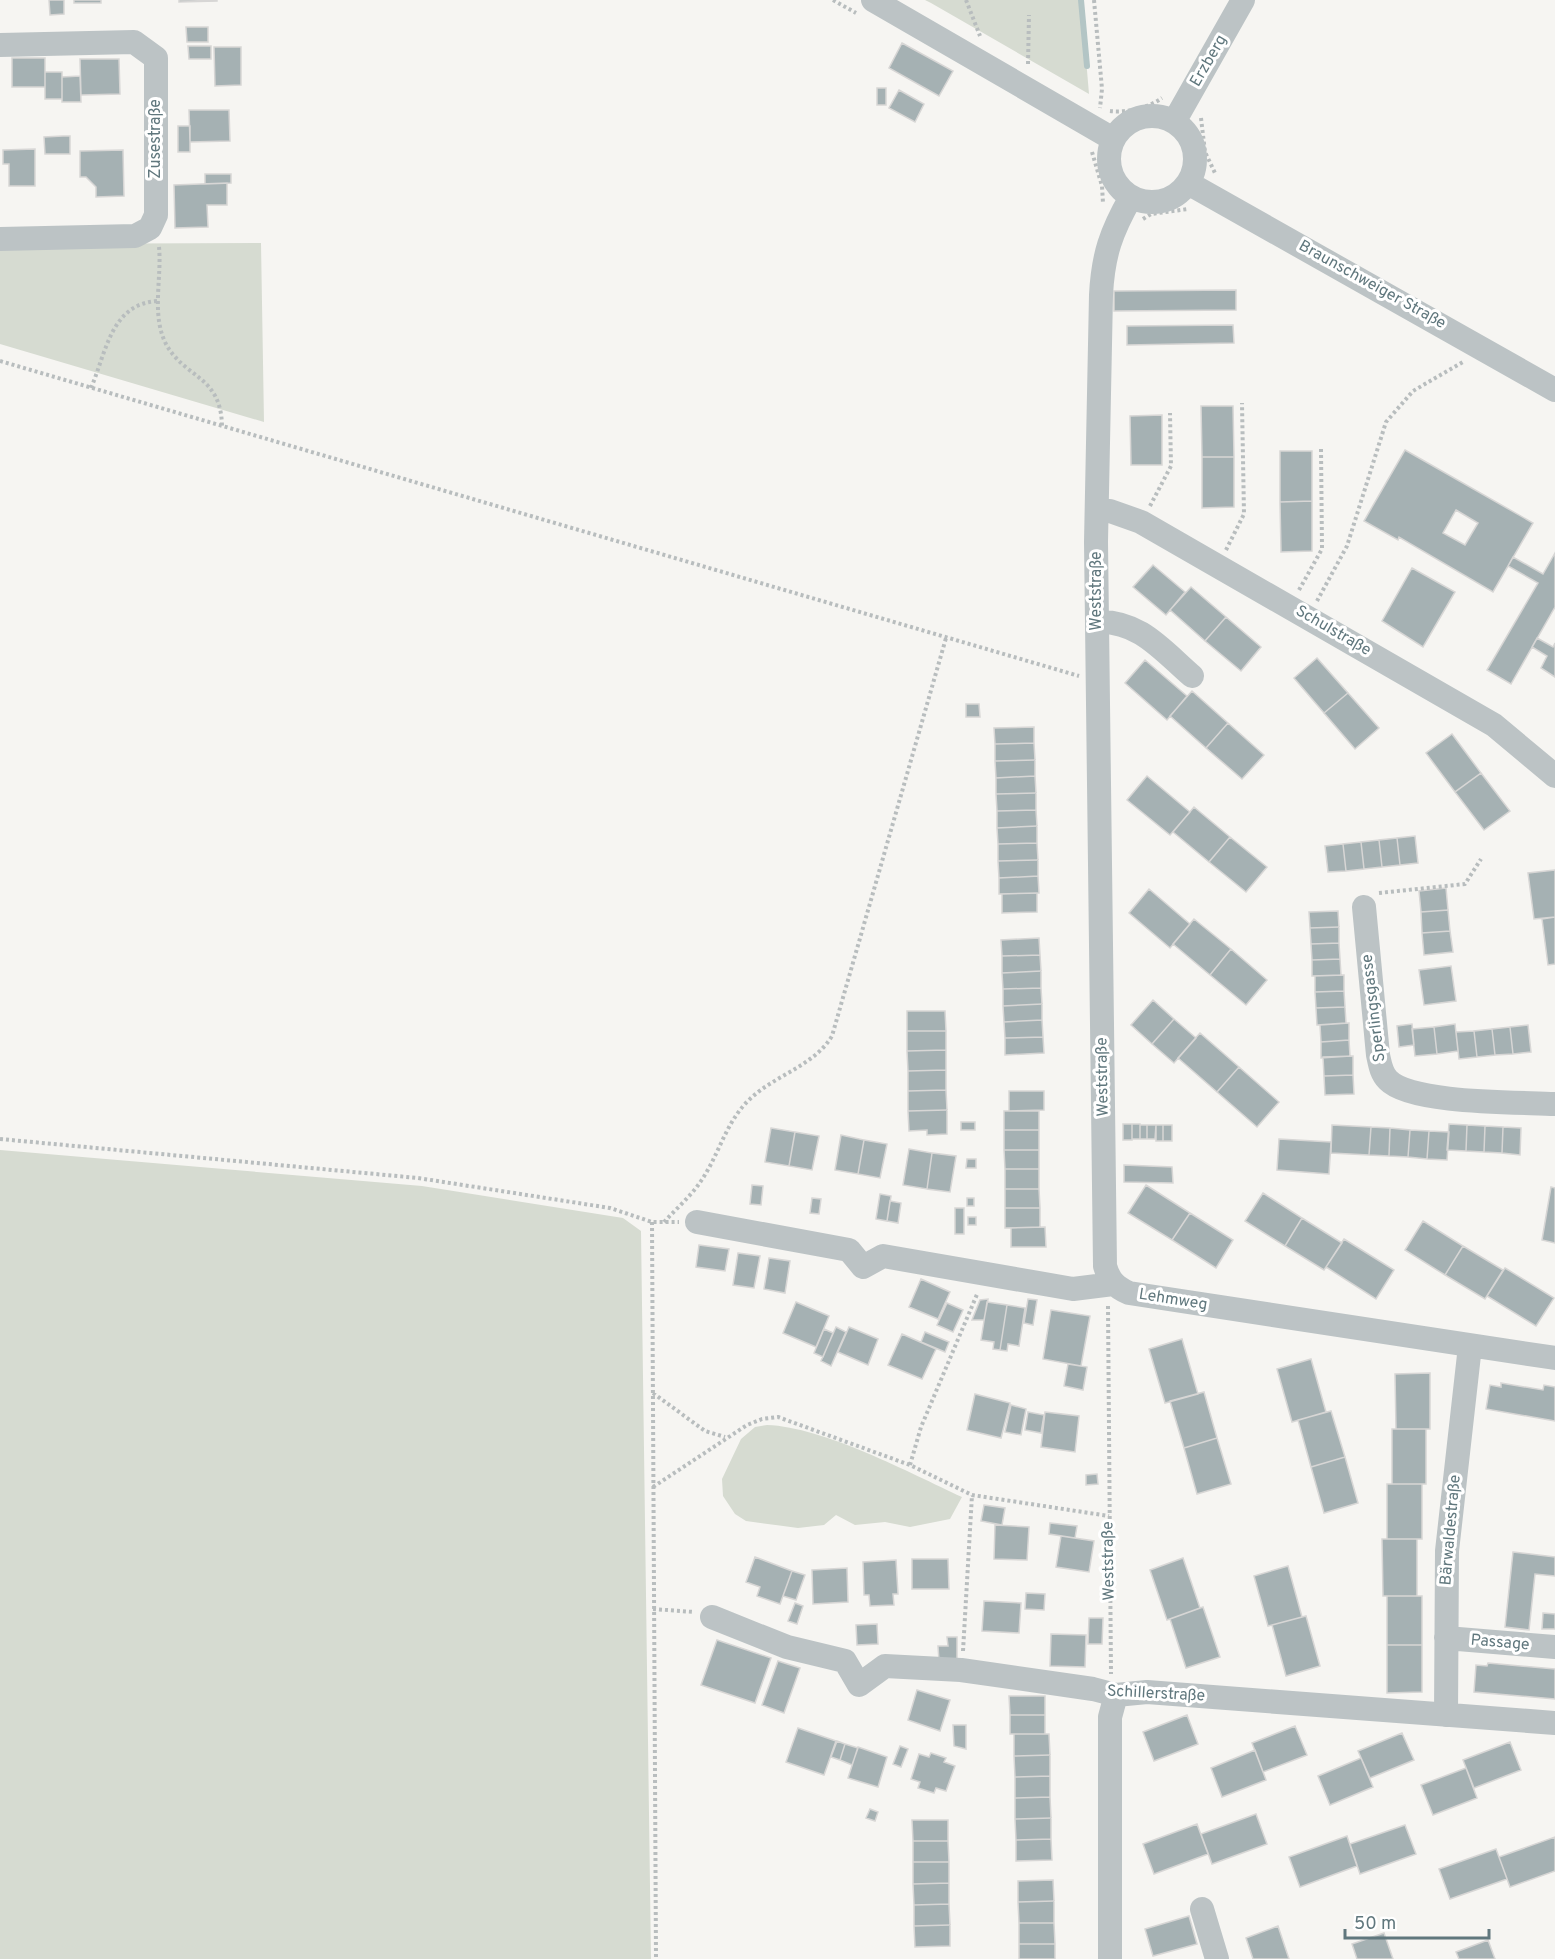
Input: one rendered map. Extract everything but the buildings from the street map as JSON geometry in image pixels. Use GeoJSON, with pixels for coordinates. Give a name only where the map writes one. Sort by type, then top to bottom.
{"type":"FeatureCollection","features":[{"type":"Feature","properties":{"kind":"street"},"geometry":{"type":"LineString","coordinates":[[873,0],[1113,139]]}},
{"type":"Feature","properties":{"kind":"street","name":"Erzberg"},"geometry":{"type":"LineString","coordinates":[[1174,122],[1243,0]]}},
{"type":"Feature","properties":{"kind":"street","name":"Zusestraße"},"geometry":{"type":"LineString","coordinates":[[0,45],[134,42],[156,57],[156,215],[150,228]]}},
{"type":"Feature","properties":{"kind":"street"},"geometry":{"type":"LineString","coordinates":[[1157,116],[1174,122],[1187,133],[1194,149],[1195,167],[1188,183],[1177,194],[1163,201],[1146,202],[1131,197],[1118,186],[1110,172],[1109,155],[1113,139],[1124,126],[1140,118],[1157,116]]}},
{"type":"Feature","properties":{"kind":"street","name":"Braunschweiger Straße"},"geometry":{"type":"LineString","coordinates":[[1188,183],[1555,390]]}},
{"type":"Feature","properties":{"kind":"street","name":"Weststraße"},"geometry":{"type":"LineString","coordinates":[[1113,1284],[1105,1266],[1097,676],[1102,266],[1108,243],[1131,197]]}},
{"type":"Feature","properties":{"kind":"street"},"geometry":{"type":"LineString","coordinates":[[0,239],[135,236],[150,228]]}},
{"type":"Feature","properties":{"kind":"street","name":"Schulstraße"},"geometry":{"type":"LineString","coordinates":[[1098,511],[1110,511],[1141,522],[1494,725],[1555,776]]}},
{"type":"Feature","properties":{"kind":"street"},"geometry":{"type":"LineString","coordinates":[[1097,622],[1116,621],[1129,626],[1148,637],[1192,676]]}},
{"type":"Feature","properties":{"kind":"street","name":"Sperlingsgasse"},"geometry":{"type":"LineString","coordinates":[[1364,907],[1378,1055],[1382,1071],[1388,1080],[1399,1088],[1428,1096],[1555,1104]]}},
{"type":"Feature","properties":{"kind":"street","name":"Lehmweg"},"geometry":{"type":"LineString","coordinates":[[697,1222],[849,1250],[863,1267],[883,1256],[986,1272],[1073,1289],[1113,1284],[1129,1293],[1555,1358]]}},
{"type":"Feature","properties":{"kind":"street","name":"Bärwaldestraße"},"geometry":{"type":"LineString","coordinates":[[1446,1715],[1447,1551],[1470,1346]]}},
{"type":"Feature","properties":{"kind":"street","name":"Schillerstraße"},"geometry":{"type":"LineString","coordinates":[[712,1617],[787,1647],[845,1660],[859,1684],[885,1666],[962,1670],[1093,1689],[1116,1695],[1146,1692],[1555,1723]]}},
{"type":"Feature","properties":{"kind":"street","name":"Passage"},"geometry":{"type":"LineString","coordinates":[[1446,1638],[1555,1647]]}},
{"type":"Feature","properties":{"kind":"street"},"geometry":{"type":"LineString","coordinates":[[1110,1959],[1110,1718],[1116,1695]]}},
{"type":"Feature","properties":{"kind":"street"},"geometry":{"type":"LineString","coordinates":[[1202,1910],[1217,1959]]}},
{"type":"Feature","properties":{"kind":"path"},"geometry":{"type":"LineString","coordinates":[[966,0],[980,36]]}},
{"type":"Feature","properties":{"kind":"path"},"geometry":{"type":"LineString","coordinates":[[1094,0],[1102,89],[1100,108],[1122,112],[1154,104],[1166,93]]}},
{"type":"Feature","properties":{"kind":"path"},"geometry":{"type":"LineString","coordinates":[[1028,64],[1029,15]]}},
{"type":"Feature","properties":{"kind":"path"},"geometry":{"type":"LineString","coordinates":[[1203,111],[1201,131],[1210,165]]}},
{"type":"Feature","properties":{"kind":"path"},"geometry":{"type":"LineString","coordinates":[[1087,147],[1093,153],[1102,186],[1103,204],[1099,212]]}},
{"type":"Feature","properties":{"kind":"path"},"geometry":{"type":"LineString","coordinates":[[1137,226],[1151,214],[1176,209],[1195,210]]}},
{"type":"Feature","properties":{"kind":"path"},"geometry":{"type":"LineString","coordinates":[[150,228],[157,238],[159,249],[158,301],[162,333],[167,346],[209,386],[218,400],[222,426]]}},
{"type":"Feature","properties":{"kind":"path"},"geometry":{"type":"LineString","coordinates":[[91,388],[104,359],[110,336],[119,320],[138,304],[158,301]]}},
{"type":"Feature","properties":{"kind":"path"},"geometry":{"type":"LineString","coordinates":[[1299,612],[1347,546],[1386,422],[1413,391],[1484,349]]}},
{"type":"Feature","properties":{"kind":"path"},"geometry":{"type":"LineString","coordinates":[[0,362],[1071,675],[1097,676]]}},
{"type":"Feature","properties":{"kind":"path"},"geometry":{"type":"LineString","coordinates":[[1218,567],[1244,514],[1242,403]]}},
{"type":"Feature","properties":{"kind":"path"},"geometry":{"type":"LineString","coordinates":[[1141,522],[1171,466],[1170,413]]}},
{"type":"Feature","properties":{"kind":"path"},"geometry":{"type":"LineString","coordinates":[[1299,612],[1322,549],[1321,448]]}},
{"type":"Feature","properties":{"kind":"path"},"geometry":{"type":"LineString","coordinates":[[663,1222],[701,1181],[735,1117],[748,1100],[771,1082],[820,1053],[832,1036],[946,638]]}},
{"type":"Feature","properties":{"kind":"path"},"geometry":{"type":"LineString","coordinates":[[1364,907],[1374,894],[1465,884],[1481,859]]}},
{"type":"Feature","properties":{"kind":"path"},"geometry":{"type":"LineString","coordinates":[[0,1139],[408,1177],[610,1208],[652,1222],[697,1222]]}},
{"type":"Feature","properties":{"kind":"path"},"geometry":{"type":"LineString","coordinates":[[652,1222],[656,1959]]}},
{"type":"Feature","properties":{"kind":"path"},"geometry":{"type":"LineString","coordinates":[[910,1465],[921,1427],[986,1272]]}},
{"type":"Feature","properties":{"kind":"path","name":"Weststraße"},"geometry":{"type":"LineString","coordinates":[[1113,1284],[1108,1306],[1109,1516],[1111,1678],[1116,1695]]}},
{"type":"Feature","properties":{"kind":"path"},"geometry":{"type":"LineString","coordinates":[[652,1393],[705,1431],[725,1437]]}},
{"type":"Feature","properties":{"kind":"path"},"geometry":{"type":"LineString","coordinates":[[653,1487],[725,1437],[762,1419],[778,1417],[910,1465],[972,1495],[1109,1516]]}},
{"type":"Feature","properties":{"kind":"path"},"geometry":{"type":"LineString","coordinates":[[962,1670],[972,1495]]}},
{"type":"Feature","properties":{"kind":"path"},"geometry":{"type":"LineString","coordinates":[[653,1609],[686,1610],[712,1617]]}},
{"type":"Feature","properties":{"kind":"shaded area"},"geometry":{"type":"Polygon","coordinates":[[[925,0],[1081,0],[1089,94],[931,3],[925,0]]]}},
{"type":"Feature","properties":{"kind":"shaded area"},"geometry":{"type":"Polygon","coordinates":[[[261,243],[264,422],[0,344],[0,244],[261,243]]]}},
{"type":"Feature","properties":{"kind":"shaded area"},"geometry":{"type":"Polygon","coordinates":[[[0,1150],[422,1186],[623,1218],[641,1231],[651,1959],[0,1959],[0,1150]]]}},
{"type":"Feature","properties":{"kind":"shaded area"},"geometry":{"type":"Polygon","coordinates":[[[767,1425],[790,1428],[840,1442],[962,1497],[950,1519],[910,1527],[885,1522],[855,1525],[836,1515],[824,1525],[798,1528],[746,1521],[735,1514],[723,1496],[722,1479],[741,1439],[755,1427],[767,1425]]]}},
{"type":"Feature","properties":{"kind":"waterway"},"geometry":{"type":"LineString","coordinates":[[1081,0],[1087,66]]}}]}
